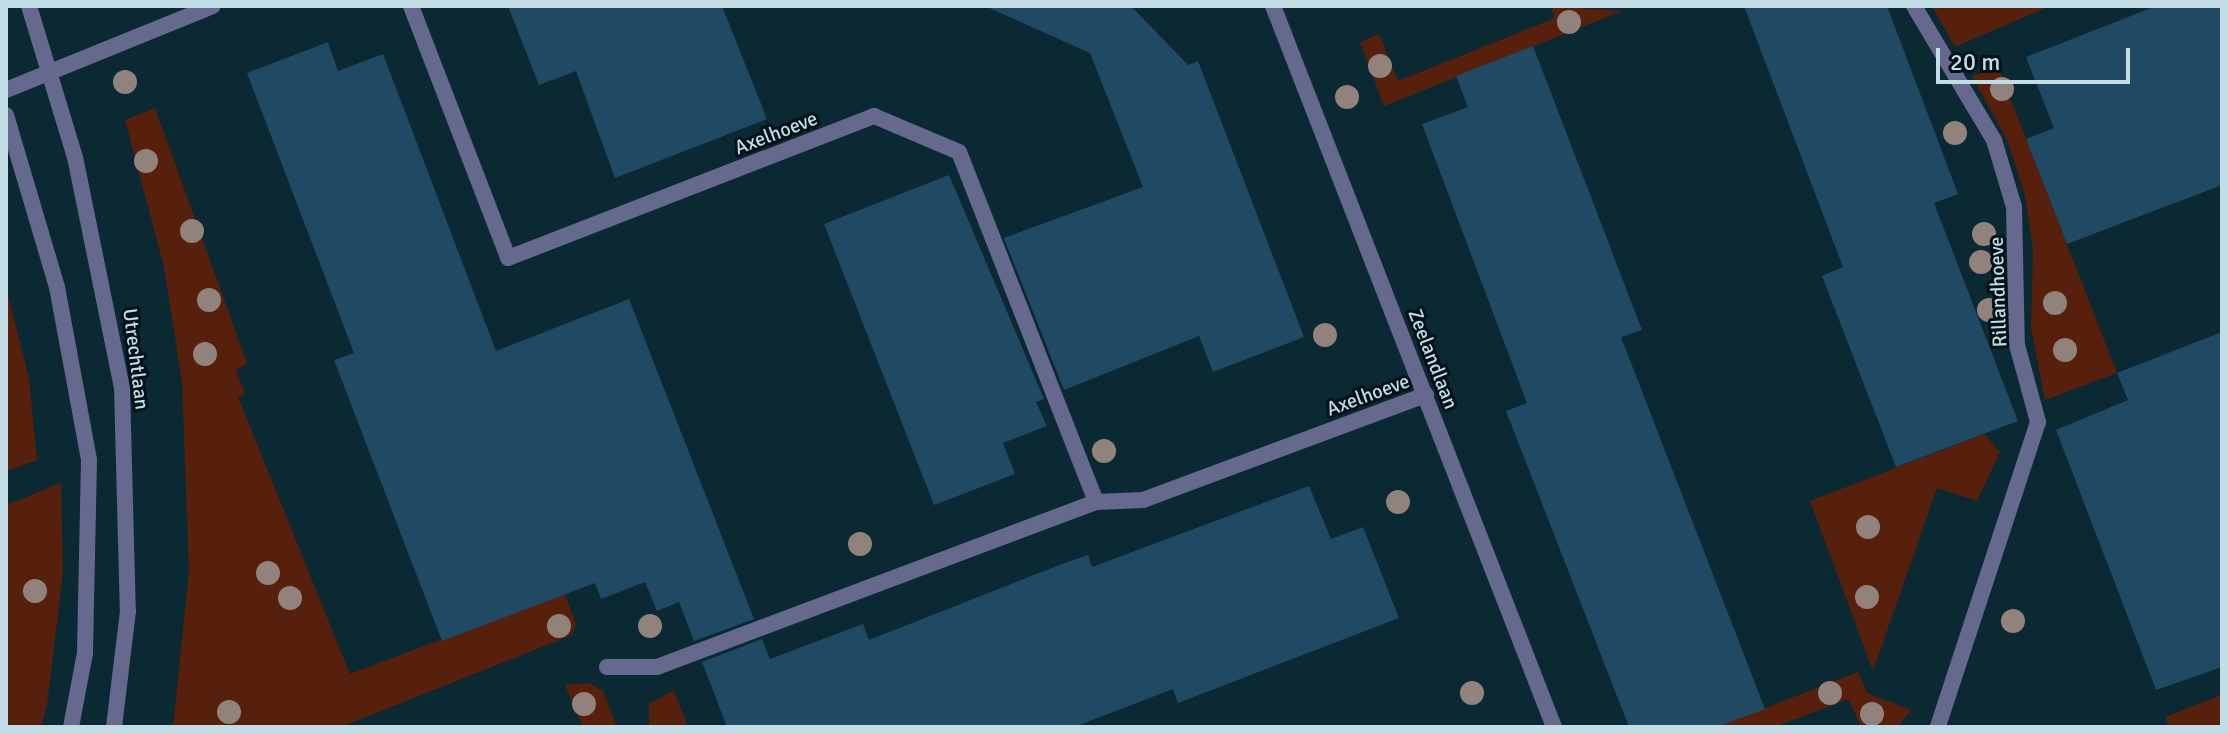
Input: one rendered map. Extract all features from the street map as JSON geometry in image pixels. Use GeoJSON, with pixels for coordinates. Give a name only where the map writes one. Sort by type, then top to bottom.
{"type":"FeatureCollection","features":[{"type":"Feature","properties":{"kind":"street","name":"Utrechtlaan"},"geometry":{"type":"LineString","coordinates":[[29,6],[82,186],[122,388],[128,611],[114,727]]}},
{"type":"Feature","properties":{"kind":"street"},"geometry":{"type":"LineString","coordinates":[[6,90],[213,6]]}},
{"type":"Feature","properties":{"kind":"street","name":"Axelhoeve"},"geometry":{"type":"LineString","coordinates":[[411,6],[508,258],[874,116],[959,152],[1096,502]]}},
{"type":"Feature","properties":{"kind":"street","name":"Zeelandlaan"},"geometry":{"type":"LineString","coordinates":[[1273,6],[1554,727]]}},
{"type":"Feature","properties":{"kind":"street","name":"Rillandhoeve"},"geometry":{"type":"LineString","coordinates":[[1914,6],[1994,140],[2014,207],[2017,345],[2038,422],[1938,727]]}},
{"type":"Feature","properties":{"kind":"street"},"geometry":{"type":"LineString","coordinates":[[6,115],[57,287],[89,460],[85,653],[71,727]]}},
{"type":"Feature","properties":{"kind":"street","name":"Axelhoeve"},"geometry":{"type":"LineString","coordinates":[[607,667],[657,667],[1096,502],[1143,500],[1426,395]]}},
{"type":"Feature","properties":{"kind":"shaded area"},"geometry":{"type":"Polygon","coordinates":[[[1551,6],[1622,11],[1384,106],[1360,42],[1379,34],[1398,81],[1555,18],[1551,6]]]}},
{"type":"Feature","properties":{"kind":"shaded area"},"geometry":{"type":"Polygon","coordinates":[[[1932,6],[2045,6],[2045,8],[1955,47],[1932,6]]]}},
{"type":"Feature","properties":{"kind":"shaded area"},"geometry":{"type":"Polygon","coordinates":[[[1998,67],[2117,373],[2045,400],[2031,328],[2033,249],[2025,195],[2008,142],[1972,76],[1998,67]]]}},
{"type":"Feature","properties":{"kind":"shaded area"},"geometry":{"type":"Polygon","coordinates":[[[155,108],[247,363],[236,370],[245,394],[238,397],[350,674],[564,593],[576,624],[572,635],[341,727],[173,727],[189,571],[182,382],[164,267],[125,120],[155,108]]]}},
{"type":"Feature","properties":{"kind":"shaded area"},"geometry":{"type":"Polygon","coordinates":[[[6,288],[29,378],[37,460],[6,471],[6,288]]]}},
{"type":"Feature","properties":{"kind":"shaded area"},"geometry":{"type":"Polygon","coordinates":[[[1984,434],[2000,452],[1977,501],[1937,488],[1873,671],[1810,501],[1984,434]]]}},
{"type":"Feature","properties":{"kind":"shaded area"},"geometry":{"type":"Polygon","coordinates":[[[61,483],[63,572],[47,705],[41,727],[6,727],[6,505],[61,483]]]}},
{"type":"Feature","properties":{"kind":"shaded area"},"geometry":{"type":"Polygon","coordinates":[[[1858,672],[1867,693],[1911,710],[1898,727],[1861,727],[1849,699],[1774,727],[1716,727],[1858,672]]]}},
{"type":"Feature","properties":{"kind":"shaded area"},"geometry":{"type":"Polygon","coordinates":[[[589,683],[603,691],[617,727],[583,727],[565,685],[589,683]]]}},
{"type":"Feature","properties":{"kind":"shaded area"},"geometry":{"type":"Polygon","coordinates":[[[674,690],[688,727],[649,727],[649,704],[674,690]]]}},
{"type":"Feature","properties":{"kind":"shaded area"},"geometry":{"type":"Polygon","coordinates":[[[2222,695],[2222,727],[2169,727],[2165,717],[2222,695]]]}},
{"type":"Feature","properties":{"kind":"building"},"geometry":{"type":"Polygon","coordinates":[[[508,6],[722,6],[767,119],[615,178],[576,71],[539,85],[508,6]]]}},
{"type":"Feature","properties":{"kind":"building"},"geometry":{"type":"Polygon","coordinates":[[[985,6],[1131,6],[1188,65],[1198,61],[1304,337],[1213,372],[1199,336],[1064,390],[1004,238],[1143,187],[1090,53],[985,6]]]}},
{"type":"Feature","properties":{"kind":"building"},"geometry":{"type":"Polygon","coordinates":[[[1744,6],[1887,6],[1958,194],[1934,203],[2018,421],[1896,467],[1822,276],[1843,267],[1744,6]]]}},
{"type":"Feature","properties":{"kind":"building"},"geometry":{"type":"Polygon","coordinates":[[[2156,6],[2222,6],[2222,185],[2067,244],[2026,139],[2054,128],[2026,57],[2156,6]]]}},
{"type":"Feature","properties":{"kind":"building"},"geometry":{"type":"Polygon","coordinates":[[[328,42],[338,71],[383,54],[496,351],[629,299],[754,619],[694,641],[679,602],[657,611],[645,582],[601,599],[595,583],[442,641],[334,360],[354,353],[247,73],[328,42]]]}},
{"type":"Feature","properties":{"kind":"building"},"geometry":{"type":"Polygon","coordinates":[[[1533,46],[1642,330],[1621,337],[1765,709],[1717,727],[1629,727],[1506,411],[1527,403],[1422,124],[1468,107],[1456,76],[1533,46]]]}},
{"type":"Feature","properties":{"kind":"building"},"geometry":{"type":"Polygon","coordinates":[[[949,175],[1044,399],[1036,402],[1047,426],[1003,443],[1015,474],[934,505],[824,224],[949,175]]]}},
{"type":"Feature","properties":{"kind":"building"},"geometry":{"type":"Polygon","coordinates":[[[2222,332],[2222,667],[2156,690],[2056,430],[2128,400],[2117,373],[2222,332]]]}},
{"type":"Feature","properties":{"kind":"building"},"geometry":{"type":"Polygon","coordinates":[[[1309,486],[1331,539],[1363,527],[1399,618],[1178,703],[1173,689],[1074,727],[727,727],[702,662],[762,639],[770,659],[863,624],[869,640],[1062,564],[1088,555],[1092,567],[1309,486]]]}}]}
